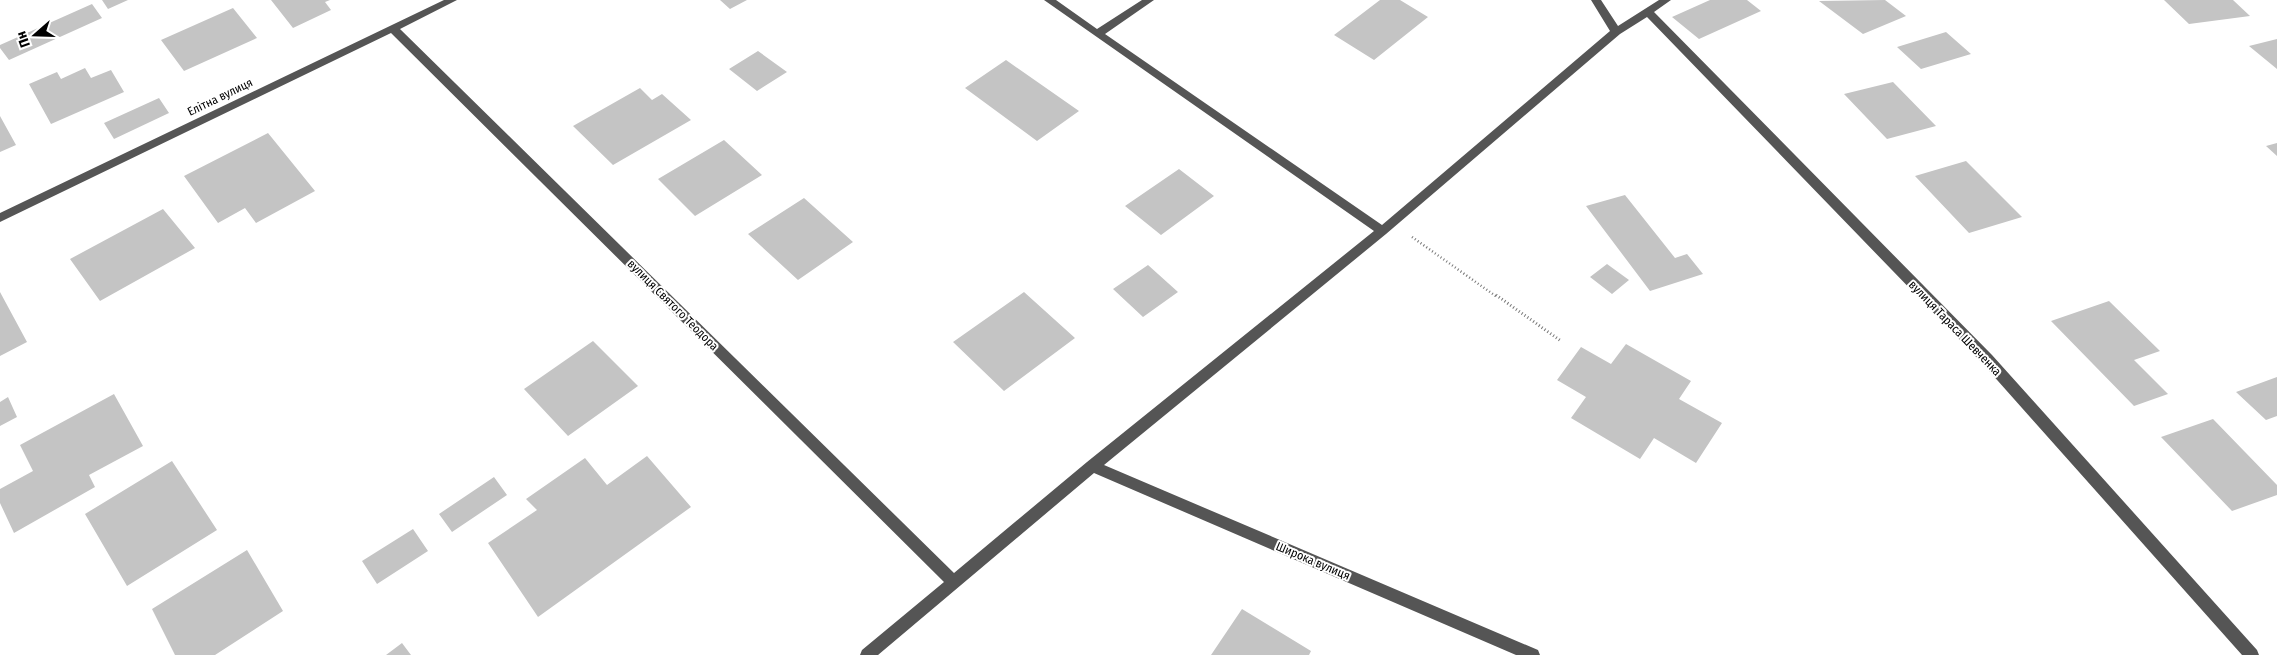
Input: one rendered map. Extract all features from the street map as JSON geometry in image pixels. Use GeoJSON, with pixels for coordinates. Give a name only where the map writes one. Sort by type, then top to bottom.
{"type":"FeatureCollection","features":[{"type":"Feature","properties":{"kind":"street","name":"Елітна вулиця"},"geometry":{"type":"LineString","coordinates":[[0,218],[452,0]]}},
{"type":"Feature","properties":{"kind":"street"},"geometry":{"type":"LineString","coordinates":[[1049,0],[1387,227]]}},
{"type":"Feature","properties":{"kind":"street"},"geometry":{"type":"LineString","coordinates":[[1098,33],[1149,0]]}},
{"type":"Feature","properties":{"kind":"street"},"geometry":{"type":"LineString","coordinates":[[1596,0],[1616,32]]}},
{"type":"Feature","properties":{"kind":"street"},"geometry":{"type":"LineString","coordinates":[[867,655],[1092,466],[1387,227],[1616,32],[1666,0]]}},
{"type":"Feature","properties":{"kind":"street","name":"вулиця Тараса Шевченка"},"geometry":{"type":"LineString","coordinates":[[1647,11],[1987,359],[2252,655]]}},
{"type":"Feature","properties":{"kind":"street","name":"вулиця Святого Теодора"},"geometry":{"type":"LineString","coordinates":[[393,29],[954,582]]}},
{"type":"Feature","properties":{"kind":"street","name":"Широка вулиця"},"geometry":{"type":"LineString","coordinates":[[1092,466],[1533,655]]}},
{"type":"Feature","properties":{"kind":"path"},"geometry":{"type":"LineString","coordinates":[[1387,227],[1561,341]]}},
{"type":"Feature","properties":{"kind":"building"},"geometry":{"type":"Polygon","coordinates":[[[102,0],[128,0],[108,9],[102,0]]]}},
{"type":"Feature","properties":{"kind":"building"},"geometry":{"type":"Polygon","coordinates":[[[271,0],[330,0],[325,2],[331,10],[293,28],[271,0]]]}},
{"type":"Feature","properties":{"kind":"building"},"geometry":{"type":"Polygon","coordinates":[[[720,0],[747,0],[730,9],[720,0]]]}},
{"type":"Feature","properties":{"kind":"building"},"geometry":{"type":"Polygon","coordinates":[[[1380,0],[1400,0],[1428,17],[1374,60],[1334,35],[1380,0]]]}},
{"type":"Feature","properties":{"kind":"building"},"geometry":{"type":"Polygon","coordinates":[[[1710,0],[1747,0],[1761,11],[1699,39],[1672,17],[1710,0]]]}},
{"type":"Feature","properties":{"kind":"building"},"geometry":{"type":"Polygon","coordinates":[[[1885,0],[1906,16],[1863,34],[1819,1],[1885,0]]]}},
{"type":"Feature","properties":{"kind":"building"},"geometry":{"type":"Polygon","coordinates":[[[2164,0],[2233,0],[2250,16],[2189,24],[2164,0]]]}},
{"type":"Feature","properties":{"kind":"building"},"geometry":{"type":"Polygon","coordinates":[[[92,4],[102,18],[9,60],[0,48],[0,45],[92,4]]]}},
{"type":"Feature","properties":{"kind":"building"},"geometry":{"type":"Polygon","coordinates":[[[233,8],[257,38],[184,71],[161,40],[233,8]]]}},
{"type":"Feature","properties":{"kind":"building"},"geometry":{"type":"Polygon","coordinates":[[[1946,32],[1971,54],[1921,69],[1897,47],[1946,32]]]}},
{"type":"Feature","properties":{"kind":"building"},"geometry":{"type":"Polygon","coordinates":[[[2277,39],[2277,69],[2249,46],[2277,39]]]}},
{"type":"Feature","properties":{"kind":"building"},"geometry":{"type":"Polygon","coordinates":[[[758,51],[787,72],[757,91],[729,69],[758,51]]]}},
{"type":"Feature","properties":{"kind":"building"},"geometry":{"type":"Polygon","coordinates":[[[1006,60],[1079,111],[1037,141],[965,88],[1006,60]]]}},
{"type":"Feature","properties":{"kind":"building"},"geometry":{"type":"Polygon","coordinates":[[[85,68],[91,78],[111,70],[124,92],[51,124],[29,84],[57,72],[61,79],[85,68]]]}},
{"type":"Feature","properties":{"kind":"building"},"geometry":{"type":"Polygon","coordinates":[[[1893,82],[1936,126],[1887,139],[1844,94],[1893,82]]]}},
{"type":"Feature","properties":{"kind":"building"},"geometry":{"type":"Polygon","coordinates":[[[640,88],[652,100],[662,94],[691,120],[613,165],[573,126],[640,88]]]}},
{"type":"Feature","properties":{"kind":"building"},"geometry":{"type":"Polygon","coordinates":[[[159,98],[169,113],[114,139],[104,123],[159,98]]]}},
{"type":"Feature","properties":{"kind":"building"},"geometry":{"type":"Polygon","coordinates":[[[0,116],[16,145],[0,152],[0,116]]]}},
{"type":"Feature","properties":{"kind":"building"},"geometry":{"type":"Polygon","coordinates":[[[268,133],[315,191],[256,223],[245,208],[218,223],[184,176],[268,133]]]}},
{"type":"Feature","properties":{"kind":"building"},"geometry":{"type":"Polygon","coordinates":[[[724,140],[762,175],[695,216],[658,179],[724,140]]]}},
{"type":"Feature","properties":{"kind":"building"},"geometry":{"type":"Polygon","coordinates":[[[2277,143],[2277,156],[2266,146],[2277,143]]]}},
{"type":"Feature","properties":{"kind":"building"},"geometry":{"type":"Polygon","coordinates":[[[1966,161],[2022,217],[1969,233],[1915,176],[1966,161]]]}},
{"type":"Feature","properties":{"kind":"building"},"geometry":{"type":"Polygon","coordinates":[[[1179,169],[1214,196],[1161,235],[1125,206],[1179,169]]]}},
{"type":"Feature","properties":{"kind":"building"},"geometry":{"type":"Polygon","coordinates":[[[1625,195],[1675,258],[1687,254],[1703,274],[1650,291],[1586,206],[1625,195]]]}},
{"type":"Feature","properties":{"kind":"building"},"geometry":{"type":"Polygon","coordinates":[[[804,198],[853,242],[798,280],[748,234],[804,198]]]}},
{"type":"Feature","properties":{"kind":"building"},"geometry":{"type":"Polygon","coordinates":[[[163,209],[195,248],[100,301],[70,259],[163,209]]]}},
{"type":"Feature","properties":{"kind":"building"},"geometry":{"type":"Polygon","coordinates":[[[1607,264],[1629,280],[1612,294],[1590,277],[1607,264]]]}},
{"type":"Feature","properties":{"kind":"building"},"geometry":{"type":"Polygon","coordinates":[[[1148,265],[1178,292],[1143,317],[1113,289],[1148,265]]]}},
{"type":"Feature","properties":{"kind":"building"},"geometry":{"type":"Polygon","coordinates":[[[0,292],[27,342],[0,356],[0,292]]]}},
{"type":"Feature","properties":{"kind":"building"},"geometry":{"type":"Polygon","coordinates":[[[1024,292],[1075,338],[1004,391],[953,342],[1024,292]]]}},
{"type":"Feature","properties":{"kind":"building"},"geometry":{"type":"Polygon","coordinates":[[[2109,301],[2160,351],[2134,360],[2168,394],[2134,406],[2051,321],[2109,301]]]}},
{"type":"Feature","properties":{"kind":"building"},"geometry":{"type":"Polygon","coordinates":[[[593,341],[638,386],[568,436],[524,389],[593,341]]]}},
{"type":"Feature","properties":{"kind":"building"},"geometry":{"type":"Polygon","coordinates":[[[1626,344],[1691,381],[1679,399],[1722,423],[1696,463],[1654,438],[1640,459],[1571,418],[1586,397],[1557,380],[1581,347],[1611,364],[1626,344]]]}},
{"type":"Feature","properties":{"kind":"building"},"geometry":{"type":"Polygon","coordinates":[[[2277,377],[2277,416],[2266,420],[2236,392],[2277,377]]]}},
{"type":"Feature","properties":{"kind":"building"},"geometry":{"type":"Polygon","coordinates":[[[114,394],[143,446],[89,475],[95,487],[14,533],[0,503],[0,489],[33,471],[20,445],[114,394]]]}},
{"type":"Feature","properties":{"kind":"building"},"geometry":{"type":"Polygon","coordinates":[[[8,397],[17,417],[0,426],[0,402],[8,397]]]}},
{"type":"Feature","properties":{"kind":"building"},"geometry":{"type":"Polygon","coordinates":[[[2213,419],[2277,485],[2277,495],[2232,511],[2161,437],[2213,419]]]}},
{"type":"Feature","properties":{"kind":"building"},"geometry":{"type":"Polygon","coordinates":[[[647,456],[691,507],[538,617],[488,543],[537,510],[526,499],[585,458],[607,485],[647,456]]]}},
{"type":"Feature","properties":{"kind":"building"},"geometry":{"type":"Polygon","coordinates":[[[172,461],[217,530],[127,586],[85,514],[172,461]]]}},
{"type":"Feature","properties":{"kind":"building"},"geometry":{"type":"Polygon","coordinates":[[[494,477],[507,495],[452,532],[439,514],[494,477]]]}},
{"type":"Feature","properties":{"kind":"building"},"geometry":{"type":"Polygon","coordinates":[[[413,529],[428,551],[377,584],[362,561],[413,529]]]}},
{"type":"Feature","properties":{"kind":"building"},"geometry":{"type":"Polygon","coordinates":[[[247,550],[283,611],[215,655],[175,655],[152,609],[247,550]]]}},
{"type":"Feature","properties":{"kind":"building"},"geometry":{"type":"Polygon","coordinates":[[[1242,609],[1311,651],[1309,655],[1211,655],[1242,609]]]}},
{"type":"Feature","properties":{"kind":"building"},"geometry":{"type":"Polygon","coordinates":[[[402,643],[411,655],[386,655],[402,643]]]}}]}
